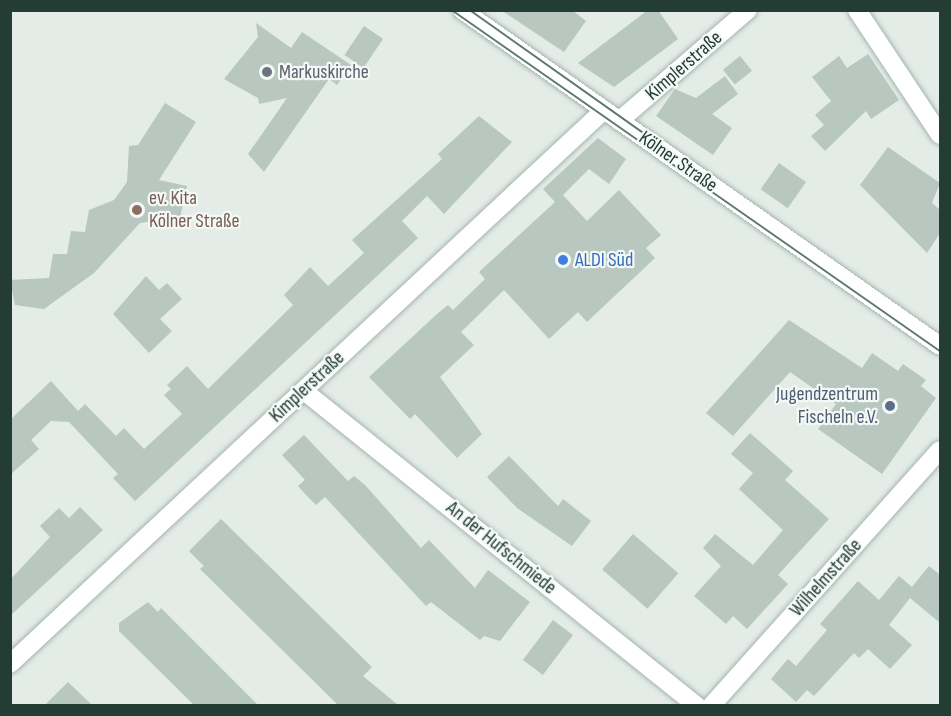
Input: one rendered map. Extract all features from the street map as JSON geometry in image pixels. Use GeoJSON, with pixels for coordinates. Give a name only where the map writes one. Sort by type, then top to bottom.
{"type":"FeatureCollection","features":[{"type":"Feature","properties":{"kind":"street","name":"Kölner Straße"},"geometry":{"type":"LineString","coordinates":[[462,10],[940,346]]}},
{"type":"Feature","properties":{"kind":"street","name":"Kimplerstraße"},"geometry":{"type":"LineString","coordinates":[[620,121],[748,10]]}},
{"type":"Feature","properties":{"kind":"street"},"geometry":{"type":"LineString","coordinates":[[857,10],[940,135]]}},
{"type":"Feature","properties":{"kind":"street","name":"Kimplerstraße"},"geometry":{"type":"LineString","coordinates":[[10,664],[604,110]]}},
{"type":"Feature","properties":{"kind":"street","name":"Kölner Straße"},"geometry":{"type":"LineString","coordinates":[[893,314],[940,337]]}},
{"type":"Feature","properties":{"kind":"street","name":"An der Hufschmiede"},"geometry":{"type":"LineString","coordinates":[[304,391],[697,705]]}},
{"type":"Feature","properties":{"kind":"street","name":"Wilhelmstraße"},"geometry":{"type":"LineString","coordinates":[[711,705],[940,450]]}},
{"type":"Feature","properties":{"kind":"building"},"geometry":{"type":"Polygon","coordinates":[[[501,10],[572,10],[586,21],[564,52],[501,10]]]}},
{"type":"Feature","properties":{"kind":"building"},"geometry":{"type":"Polygon","coordinates":[[[648,10],[658,10],[678,39],[614,87],[578,63],[648,10]]]}},
{"type":"Feature","properties":{"kind":"building"},"geometry":{"type":"Polygon","coordinates":[[[256,23],[291,48],[302,32],[351,65],[337,85],[329,79],[264,172],[248,154],[287,98],[259,104],[258,98],[224,79],[258,37],[256,23]]]}},
{"type":"Feature","properties":{"kind":"building"},"geometry":{"type":"Polygon","coordinates":[[[364,26],[383,39],[363,68],[344,55],[364,26]]]}},
{"type":"Feature","properties":{"kind":"building"},"geometry":{"type":"Polygon","coordinates":[[[868,54],[899,100],[871,119],[866,111],[825,151],[811,136],[824,125],[815,115],[831,101],[812,77],[839,56],[847,68],[868,54]]]}},
{"type":"Feature","properties":{"kind":"building"},"geometry":{"type":"Polygon","coordinates":[[[740,56],[752,71],[735,85],[723,70],[740,56]]]}},
{"type":"Feature","properties":{"kind":"building"},"geometry":{"type":"Polygon","coordinates":[[[725,76],[738,94],[712,114],[732,128],[713,155],[656,116],[675,89],[696,98],[725,76]]]}},
{"type":"Feature","properties":{"kind":"building"},"geometry":{"type":"Polygon","coordinates":[[[165,103],[196,122],[159,180],[187,186],[180,218],[155,212],[153,221],[140,223],[94,273],[44,309],[15,305],[10,280],[49,278],[53,254],[67,254],[71,231],[85,232],[89,210],[114,200],[127,182],[129,146],[138,145],[165,103]]]}},
{"type":"Feature","properties":{"kind":"building"},"geometry":{"type":"Polygon","coordinates":[[[479,116],[512,142],[444,214],[427,196],[402,221],[418,238],[135,501],[113,478],[118,474],[69,422],[51,421],[31,440],[39,449],[10,475],[10,420],[51,381],[78,411],[85,404],[116,436],[124,428],[144,449],[182,414],[164,395],[171,389],[167,385],[187,366],[208,389],[293,305],[284,295],[310,267],[328,286],[364,253],[352,240],[442,159],[438,154],[479,116]]]}},
{"type":"Feature","properties":{"kind":"building"},"geometry":{"type":"Polygon","coordinates":[[[598,138],[626,159],[609,184],[589,169],[563,195],[587,221],[619,190],[661,235],[646,248],[655,258],[587,322],[578,312],[549,339],[504,290],[461,332],[474,345],[440,377],[482,434],[457,458],[415,414],[410,419],[369,377],[437,314],[448,305],[453,310],[485,279],[479,272],[555,202],[543,189],[598,138]]]}},
{"type":"Feature","properties":{"kind":"building"},"geometry":{"type":"Polygon","coordinates":[[[888,147],[940,183],[932,203],[940,210],[940,233],[927,253],[860,185],[888,147]]]}},
{"type":"Feature","properties":{"kind":"building"},"geometry":{"type":"Polygon","coordinates":[[[779,163],[806,182],[788,208],[761,189],[779,163]]]}},
{"type":"Feature","properties":{"kind":"building"},"geometry":{"type":"Polygon","coordinates":[[[146,276],[159,290],[167,283],[182,299],[160,319],[172,331],[149,353],[113,314],[146,276]]]}},
{"type":"Feature","properties":{"kind":"building"},"geometry":{"type":"Polygon","coordinates":[[[789,320],[862,368],[872,353],[898,371],[903,364],[926,380],[921,386],[936,398],[882,474],[818,429],[836,404],[790,372],[733,436],[706,413],[789,320]]]}},
{"type":"Feature","properties":{"kind":"building"},"geometry":{"type":"Polygon","coordinates":[[[750,433],[793,471],[785,480],[829,519],[778,575],[788,584],[747,629],[733,616],[726,624],[694,596],[721,566],[703,548],[715,534],[753,565],[783,530],[739,489],[753,473],[731,454],[750,433]]]}},
{"type":"Feature","properties":{"kind":"building"},"geometry":{"type":"Polygon","coordinates":[[[304,435],[348,481],[354,476],[365,485],[421,548],[429,540],[475,588],[488,570],[530,602],[500,641],[484,636],[480,640],[431,602],[426,606],[325,497],[316,505],[308,497],[298,486],[305,480],[282,455],[304,435]]]}},
{"type":"Feature","properties":{"kind":"building"},"geometry":{"type":"Polygon","coordinates":[[[509,456],[558,506],[563,499],[591,521],[572,546],[517,508],[487,477],[509,456]]]}},
{"type":"Feature","properties":{"kind":"building"},"geometry":{"type":"Polygon","coordinates":[[[80,507],[103,530],[10,616],[10,580],[50,537],[40,526],[59,508],[69,518],[80,507]]]}},
{"type":"Feature","properties":{"kind":"building"},"geometry":{"type":"Polygon","coordinates":[[[221,519],[372,667],[363,676],[398,705],[338,705],[200,569],[204,566],[189,551],[221,519]]]}},
{"type":"Feature","properties":{"kind":"building"},"geometry":{"type":"Polygon","coordinates":[[[633,534],[678,573],[647,609],[602,569],[633,534]]]}},
{"type":"Feature","properties":{"kind":"building"},"geometry":{"type":"Polygon","coordinates":[[[929,566],[940,575],[940,623],[910,598],[889,625],[912,645],[890,669],[868,649],[859,658],[854,653],[814,696],[807,690],[796,702],[771,679],[788,659],[796,666],[827,630],[820,624],[858,581],[879,600],[899,576],[912,587],[929,566]]]}},
{"type":"Feature","properties":{"kind":"building"},"geometry":{"type":"Polygon","coordinates":[[[148,602],[158,612],[161,608],[258,705],[194,705],[119,631],[119,623],[148,602]]]}},
{"type":"Feature","properties":{"kind":"building"},"geometry":{"type":"Polygon","coordinates":[[[553,620],[573,635],[543,675],[523,660],[553,620]]]}},
{"type":"Feature","properties":{"kind":"building"},"geometry":{"type":"Polygon","coordinates":[[[68,682],[92,705],[45,705],[68,682]]]}},
{"type":"Feature","properties":{"kind":"tram line"},"geometry":{"type":"LineString","coordinates":[[452,10],[940,351]]}},
{"type":"Feature","properties":{"kind":"tram line"},"geometry":{"type":"LineString","coordinates":[[470,10],[678,157]]}},
{"type":"Feature","properties":{"kind":"place","name":"Markuskirche"},"geometry":{"type":"Point","coordinates":[267,72]}},
{"type":"Feature","properties":{"kind":"place","name":"ev. Kita Kölner Straße"},"geometry":{"type":"Point","coordinates":[137,210]}},
{"type":"Feature","properties":{"kind":"place","name":"ALDI Süd"},"geometry":{"type":"Point","coordinates":[563,260]}},
{"type":"Feature","properties":{"kind":"place","name":"Jugendzentrum Fischeln e.V."},"geometry":{"type":"Point","coordinates":[890,406]}}]}
